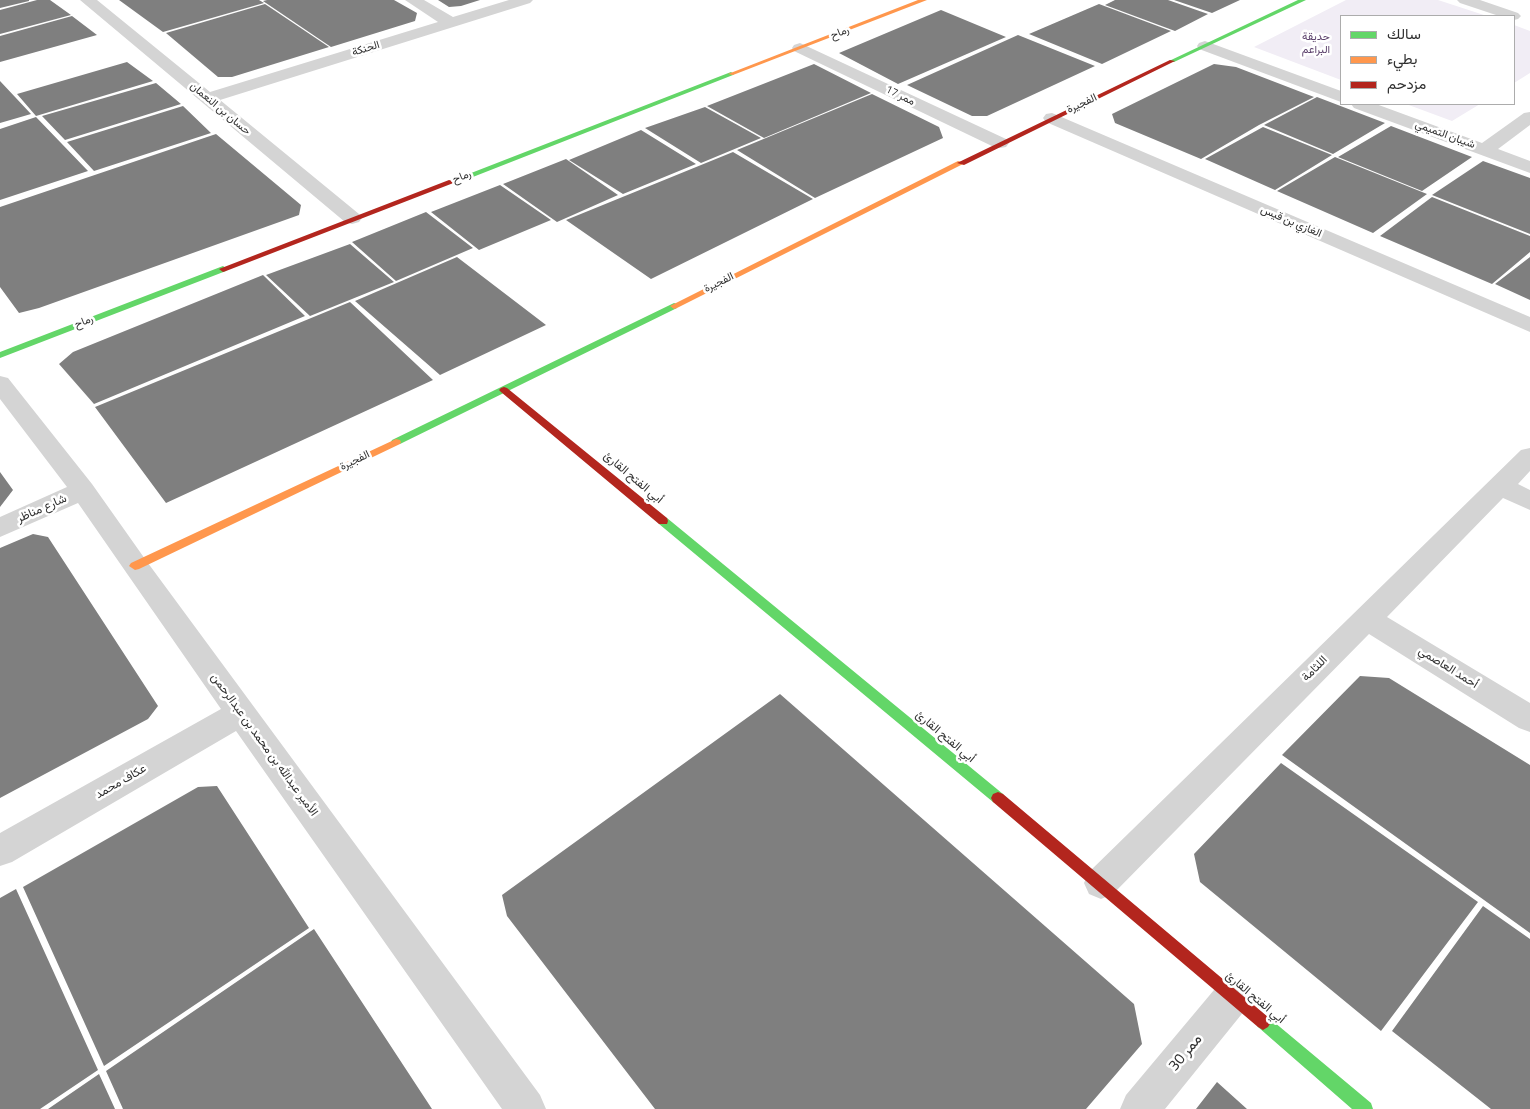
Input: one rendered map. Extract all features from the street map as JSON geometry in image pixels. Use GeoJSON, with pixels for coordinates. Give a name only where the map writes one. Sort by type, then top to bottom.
{"type":"FeatureCollection","features":[{"type":"Feature","properties":{"kind":"street","name":"حسان بن النعمان"},"geometry":{"type":"LineString","coordinates":[[88,0],[352,218]]}},
{"type":"Feature","properties":{"kind":"street"},"geometry":{"type":"LineString","coordinates":[[414,0],[451,23]]}},
{"type":"Feature","properties":{"kind":"street","name":"الحنكة"},"geometry":{"type":"LineString","coordinates":[[208,98],[525,0]]}},
{"type":"Feature","properties":{"kind":"street","name":"رماح"},"geometry":{"type":"LineString","coordinates":[[0,354],[924,0]]}},
{"type":"Feature","properties":{"kind":"street","name":"الفجيرة"},"geometry":{"type":"LineString","coordinates":[[135,566],[504,390],[1000,143],[1303,0]]}},
{"type":"Feature","properties":{"kind":"street"},"geometry":{"type":"LineString","coordinates":[[1465,0],[1511,15]]}},
{"type":"Feature","properties":{"kind":"street"},"geometry":{"type":"LineString","coordinates":[[1515,16],[1530,22]]}},
{"type":"Feature","properties":{"kind":"street"},"geometry":{"type":"LineString","coordinates":[[1204,46],[1340,97]]}},
{"type":"Feature","properties":{"kind":"street","name":"ممر 17"},"geometry":{"type":"LineString","coordinates":[[800,48],[1000,143]]}},
{"type":"Feature","properties":{"kind":"street","name":"شيبان التميمي"},"geometry":{"type":"LineString","coordinates":[[1363,105],[1530,167]]}},
{"type":"Feature","properties":{"kind":"street"},"geometry":{"type":"LineString","coordinates":[[1484,150],[1530,117]]}},
{"type":"Feature","properties":{"kind":"street","name":"الغازي بن قيس"},"geometry":{"type":"LineString","coordinates":[[1052,118],[1530,325]]}},
{"type":"Feature","properties":{"kind":"street","name":"الأمير عبدالله بن محمد بن عبدالرحمن"},"geometry":{"type":"LineString","coordinates":[[0,383],[83,490],[135,566],[526,1109]]}},
{"type":"Feature","properties":{"kind":"street","name":"أبي الفتح القارئ"},"geometry":{"type":"LineString","coordinates":[[504,390],[1101,883],[1365,1109]]}},
{"type":"Feature","properties":{"kind":"street","name":"اللثامة"},"geometry":{"type":"LineString","coordinates":[[1101,883],[1530,456]]}},
{"type":"Feature","properties":{"kind":"street"},"geometry":{"type":"LineString","coordinates":[[1501,486],[1530,501]]}},
{"type":"Feature","properties":{"kind":"street","name":"شارع مناظر"},"geometry":{"type":"LineString","coordinates":[[0,528],[83,490]]}},
{"type":"Feature","properties":{"kind":"street","name":"أحمد العاصمي"},"geometry":{"type":"LineString","coordinates":[[1366,618],[1530,718]]}},
{"type":"Feature","properties":{"kind":"street","name":"عكاف محمد"},"geometry":{"type":"LineString","coordinates":[[0,851],[241,713]]}},
{"type":"Feature","properties":{"kind":"street","name":"ممر 30"},"geometry":{"type":"LineString","coordinates":[[1140,1109],[1232,997]]}},
{"type":"Feature","properties":{"kind":"green space","name":"حديقة البراعم"},"geometry":{"type":"Polygon","coordinates":[[[1346,0],[1438,0],[1484,15],[1340,15],[1340,80],[1254,47],[1346,0]]]}},
{"type":"Feature","properties":{"kind":"green space"},"geometry":{"type":"Polygon","coordinates":[[[1515,25],[1530,31],[1530,73],[1515,82],[1515,25]]]}},
{"type":"Feature","properties":{"kind":"green space"},"geometry":{"type":"Polygon","coordinates":[[[1409,105],[1478,105],[1452,121],[1409,105]]]}},
{"type":"Feature","properties":{"kind":"building"},"geometry":{"type":"Polygon","coordinates":[[[0,0],[29,0],[29,1],[0,8],[0,0]]]}},
{"type":"Feature","properties":{"kind":"building"},"geometry":{"type":"Polygon","coordinates":[[[37,0],[50,0],[71,15],[0,34],[0,10],[37,0]]]}},
{"type":"Feature","properties":{"kind":"building"},"geometry":{"type":"Polygon","coordinates":[[[119,0],[259,0],[264,3],[163,32],[119,0]]]}},
{"type":"Feature","properties":{"kind":"building"},"geometry":{"type":"Polygon","coordinates":[[[394,0],[417,13],[415,21],[331,47],[263,1],[394,0]]]}},
{"type":"Feature","properties":{"kind":"building"},"geometry":{"type":"Polygon","coordinates":[[[438,0],[480,0],[461,6],[449,7],[438,0]]]}},
{"type":"Feature","properties":{"kind":"building"},"geometry":{"type":"Polygon","coordinates":[[[1115,0],[1168,0],[1208,14],[1175,31],[1105,5],[1115,0]]]}},
{"type":"Feature","properties":{"kind":"building"},"geometry":{"type":"Polygon","coordinates":[[[1174,0],[1240,0],[1212,13],[1174,0]]]}},
{"type":"Feature","properties":{"kind":"building"},"geometry":{"type":"Polygon","coordinates":[[[265,4],[329,47],[232,77],[218,77],[166,33],[265,4]]]}},
{"type":"Feature","properties":{"kind":"building"},"geometry":{"type":"Polygon","coordinates":[[[1099,4],[1171,31],[1102,64],[1029,34],[1099,4]]]}},
{"type":"Feature","properties":{"kind":"building"},"geometry":{"type":"Polygon","coordinates":[[[941,10],[1006,37],[898,84],[839,53],[941,10]]]}},
{"type":"Feature","properties":{"kind":"building"},"geometry":{"type":"Polygon","coordinates":[[[72,16],[97,35],[0,62],[0,36],[72,16]]]}},
{"type":"Feature","properties":{"kind":"building"},"geometry":{"type":"Polygon","coordinates":[[[1018,35],[1095,66],[987,116],[972,116],[907,85],[1018,35]]]}},
{"type":"Feature","properties":{"kind":"building"},"geometry":{"type":"Polygon","coordinates":[[[127,62],[153,81],[36,116],[17,94],[127,62]]]}},
{"type":"Feature","properties":{"kind":"building"},"geometry":{"type":"Polygon","coordinates":[[[814,64],[871,93],[764,138],[707,106],[814,64]]]}},
{"type":"Feature","properties":{"kind":"building"},"geometry":{"type":"Polygon","coordinates":[[[1214,64],[1236,67],[1314,97],[1259,125],[1201,159],[1115,123],[1112,114],[1214,64]]]}},
{"type":"Feature","properties":{"kind":"building"},"geometry":{"type":"Polygon","coordinates":[[[0,81],[31,114],[0,123],[0,81]]]}},
{"type":"Feature","properties":{"kind":"building"},"geometry":{"type":"Polygon","coordinates":[[[156,83],[181,104],[65,140],[42,116],[156,83]]]}},
{"type":"Feature","properties":{"kind":"building"},"geometry":{"type":"Polygon","coordinates":[[[872,94],[939,127],[943,138],[815,198],[737,150],[872,94]]]}},
{"type":"Feature","properties":{"kind":"building"},"geometry":{"type":"Polygon","coordinates":[[[1317,97],[1385,123],[1333,154],[1264,125],[1317,97]]]}},
{"type":"Feature","properties":{"kind":"building"},"geometry":{"type":"Polygon","coordinates":[[[183,106],[211,133],[94,171],[67,142],[183,106]]]}},
{"type":"Feature","properties":{"kind":"building"},"geometry":{"type":"Polygon","coordinates":[[[705,107],[761,138],[701,163],[645,128],[705,107]]]}},
{"type":"Feature","properties":{"kind":"building"},"geometry":{"type":"Polygon","coordinates":[[[36,117],[88,171],[0,200],[0,129],[36,117]]]}},
{"type":"Feature","properties":{"kind":"building"},"geometry":{"type":"Polygon","coordinates":[[[1391,126],[1472,157],[1422,191],[1338,157],[1391,126]]]}},
{"type":"Feature","properties":{"kind":"building"},"geometry":{"type":"Polygon","coordinates":[[[1263,127],[1332,155],[1275,190],[1205,159],[1263,127]]]}},
{"type":"Feature","properties":{"kind":"building"},"geometry":{"type":"Polygon","coordinates":[[[641,130],[696,164],[623,194],[569,160],[641,130]]]}},
{"type":"Feature","properties":{"kind":"building"},"geometry":{"type":"Polygon","coordinates":[[[216,134],[301,205],[299,215],[39,308],[19,313],[0,287],[0,207],[216,134]]]}},
{"type":"Feature","properties":{"kind":"building"},"geometry":{"type":"Polygon","coordinates":[[[733,152],[813,199],[651,279],[566,220],[733,152]]]}},
{"type":"Feature","properties":{"kind":"building"},"geometry":{"type":"Polygon","coordinates":[[[1335,157],[1427,194],[1373,233],[1277,191],[1335,157]]]}},
{"type":"Feature","properties":{"kind":"building"},"geometry":{"type":"Polygon","coordinates":[[[566,159],[618,195],[557,222],[503,184],[566,159]]]}},
{"type":"Feature","properties":{"kind":"building"},"geometry":{"type":"Polygon","coordinates":[[[1483,161],[1530,178],[1530,234],[1432,195],[1483,161]]]}},
{"type":"Feature","properties":{"kind":"building"},"geometry":{"type":"Polygon","coordinates":[[[500,185],[551,220],[479,250],[431,212],[500,185]]]}},
{"type":"Feature","properties":{"kind":"building"},"geometry":{"type":"Polygon","coordinates":[[[1432,197],[1530,236],[1530,252],[1492,284],[1380,236],[1432,197]]]}},
{"type":"Feature","properties":{"kind":"building"},"geometry":{"type":"Polygon","coordinates":[[[426,212],[473,248],[396,281],[352,242],[426,212]]]}},
{"type":"Feature","properties":{"kind":"building"},"geometry":{"type":"Polygon","coordinates":[[[350,244],[394,282],[310,316],[266,275],[350,244]]]}},
{"type":"Feature","properties":{"kind":"building"},"geometry":{"type":"Polygon","coordinates":[[[457,257],[546,325],[440,375],[355,301],[457,257]]]}},
{"type":"Feature","properties":{"kind":"building"},"geometry":{"type":"Polygon","coordinates":[[[1530,257],[1530,300],[1495,284],[1530,257]]]}},
{"type":"Feature","properties":{"kind":"building"},"geometry":{"type":"Polygon","coordinates":[[[263,275],[305,316],[94,404],[59,364],[73,352],[263,275]]]}},
{"type":"Feature","properties":{"kind":"building"},"geometry":{"type":"Polygon","coordinates":[[[350,302],[433,380],[166,503],[95,407],[350,302]]]}},
{"type":"Feature","properties":{"kind":"building"},"geometry":{"type":"Polygon","coordinates":[[[0,472],[13,490],[0,507],[0,472]]]}},
{"type":"Feature","properties":{"kind":"building"},"geometry":{"type":"Polygon","coordinates":[[[33,534],[48,537],[158,706],[148,719],[0,798],[0,548],[33,534]]]}},
{"type":"Feature","properties":{"kind":"building"},"geometry":{"type":"Polygon","coordinates":[[[1360,676],[1389,678],[1530,765],[1530,933],[1282,755],[1360,676]]]}},
{"type":"Feature","properties":{"kind":"building"},"geometry":{"type":"Polygon","coordinates":[[[780,694],[1134,1004],[1142,1044],[1086,1109],[655,1109],[507,916],[502,895],[780,694]]]}},
{"type":"Feature","properties":{"kind":"building"},"geometry":{"type":"Polygon","coordinates":[[[1281,763],[1478,902],[1381,1031],[1200,882],[1194,854],[1281,763]]]}},
{"type":"Feature","properties":{"kind":"building"},"geometry":{"type":"Polygon","coordinates":[[[217,786],[309,928],[104,1066],[23,887],[198,787],[217,786]]]}},
{"type":"Feature","properties":{"kind":"building"},"geometry":{"type":"Polygon","coordinates":[[[16,889],[98,1070],[40,1109],[0,1109],[0,898],[16,889]]]}},
{"type":"Feature","properties":{"kind":"building"},"geometry":{"type":"Polygon","coordinates":[[[1483,906],[1530,939],[1530,1109],[1491,1109],[1392,1031],[1483,906]]]}},
{"type":"Feature","properties":{"kind":"building"},"geometry":{"type":"Polygon","coordinates":[[[314,929],[432,1109],[123,1109],[106,1071],[314,929]]]}},
{"type":"Feature","properties":{"kind":"building"},"geometry":{"type":"Polygon","coordinates":[[[99,1074],[115,1109],[48,1109],[99,1074]]]}},
{"type":"Feature","properties":{"kind":"building"},"geometry":{"type":"Polygon","coordinates":[[[1217,1082],[1247,1109],[1196,1109],[1217,1082]]]}},
{"type":"Feature","properties":{"kind":"traffic: fast"},"geometry":{"type":"LineString","coordinates":[[1172,61],[1303,0]]}},
{"type":"Feature","properties":{"kind":"traffic: fast"},"geometry":{"type":"LineString","coordinates":[[452,182],[731,74]]}},
{"type":"Feature","properties":{"kind":"traffic: fast"},"geometry":{"type":"LineString","coordinates":[[0,355],[223,269]]}},
{"type":"Feature","properties":{"kind":"traffic: fast"},"geometry":{"type":"LineString","coordinates":[[396,442],[674,306]]}},
{"type":"Feature","properties":{"kind":"traffic: fast"},"geometry":{"type":"LineString","coordinates":[[663,521],[998,798]]}},
{"type":"Feature","properties":{"kind":"traffic: fast"},"geometry":{"type":"LineString","coordinates":[[1263,1022],[1365,1109]]}},
{"type":"Feature","properties":{"kind":"traffic: slow"},"geometry":{"type":"LineString","coordinates":[[731,74],[924,0]]}},
{"type":"Feature","properties":{"kind":"traffic: slow"},"geometry":{"type":"LineString","coordinates":[[674,306],[961,163]]}},
{"type":"Feature","properties":{"kind":"traffic: slow"},"geometry":{"type":"LineString","coordinates":[[135,566],[396,442]]}},
{"type":"Feature","properties":{"kind":"traffic: jam"},"geometry":{"type":"LineString","coordinates":[[961,163],[1172,61]]}},
{"type":"Feature","properties":{"kind":"traffic: jam"},"geometry":{"type":"LineString","coordinates":[[223,269],[452,182]]}},
{"type":"Feature","properties":{"kind":"traffic: jam"},"geometry":{"type":"LineString","coordinates":[[504,390],[663,521]]}},
{"type":"Feature","properties":{"kind":"traffic: jam"},"geometry":{"type":"LineString","coordinates":[[998,798],[1263,1022]]}}]}
